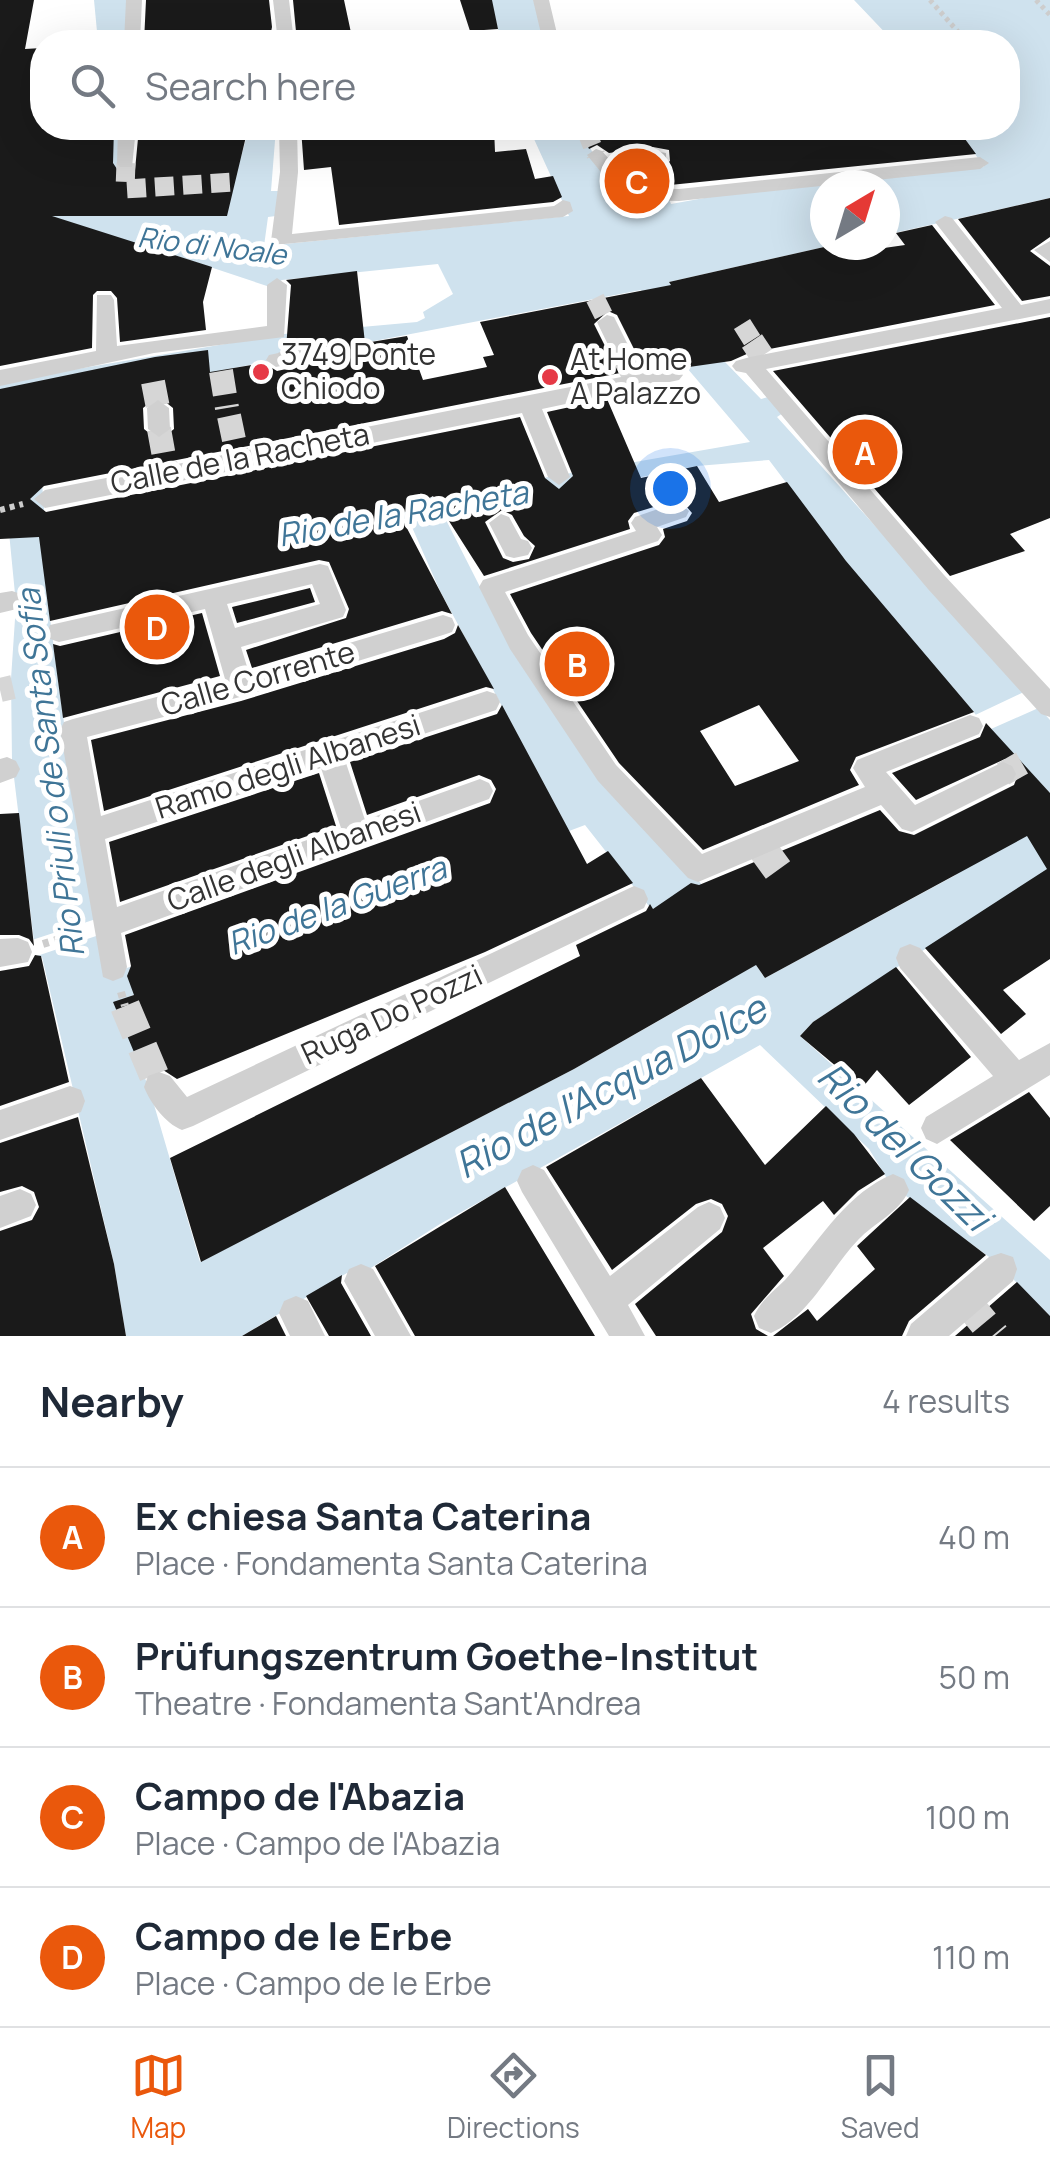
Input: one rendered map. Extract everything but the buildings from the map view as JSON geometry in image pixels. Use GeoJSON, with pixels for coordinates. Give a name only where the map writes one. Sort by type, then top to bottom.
{"type":"FeatureCollection","features":[{"type":"Feature","properties":{"kind":"street"},"geometry":{"type":"LineString","coordinates":[[133,30],[134,0]]}},
{"type":"Feature","properties":{"kind":"street"},"geometry":{"type":"LineString","coordinates":[[282,0],[285,30]]}},
{"type":"Feature","properties":{"kind":"street"},"geometry":{"type":"LineString","coordinates":[[540,0],[549,30]]}},
{"type":"Feature","properties":{"kind":"street"},"geometry":{"type":"LineString","coordinates":[[126,163],[127,140]]}},
{"type":"Feature","properties":{"kind":"street"},"geometry":{"type":"LineString","coordinates":[[288,140],[289,172],[281,241],[563,211],[563,206]]}},
{"type":"Feature","properties":{"kind":"street"},"geometry":{"type":"LineString","coordinates":[[596,154],[630,194],[670,195],[980,163]]}},
{"type":"Feature","properties":{"kind":"street"},"geometry":{"type":"LineString","coordinates":[[626,188],[642,168],[660,156]]}},
{"type":"Feature","properties":{"kind":"street"},"geometry":{"type":"LineString","coordinates":[[945,222],[1017,313]]}},
{"type":"Feature","properties":{"kind":"street"},"geometry":{"type":"LineString","coordinates":[[1050,248],[1044,250],[1050,256]]}},
{"type":"Feature","properties":{"kind":"street"},"geometry":{"type":"LineString","coordinates":[[277,284],[280,352]]}},
{"type":"Feature","properties":{"kind":"street"},"geometry":{"type":"LineString","coordinates":[[104,300],[107,357]]}},
{"type":"Feature","properties":{"kind":"street"},"geometry":{"type":"LineString","coordinates":[[1045,701],[746,365],[1050,306]]}},
{"type":"Feature","properties":{"kind":"street"},"geometry":{"type":"LineString","coordinates":[[607,322],[623,354]]}},
{"type":"Feature","properties":{"kind":"street"},"geometry":{"type":"LineString","coordinates":[[0,378],[154,346],[311,353]]}},
{"type":"Feature","properties":{"kind":"street","name":"Calle de la Racheta"},"geometry":{"type":"LineString","coordinates":[[34,502],[672,375]]}},
{"type":"Feature","properties":{"kind":"street"},"geometry":{"type":"LineString","coordinates":[[528,402],[559,477]]}},
{"type":"Feature","properties":{"kind":"street"},"geometry":{"type":"LineString","coordinates":[[678,511],[643,523],[650,535],[491,587],[518,642],[606,773],[698,869],[761,846],[885,791]]}},
{"type":"Feature","properties":{"kind":"street"},"geometry":{"type":"LineString","coordinates":[[501,523],[514,549],[520,548]]}},
{"type":"Feature","properties":{"kind":"street"},"geometry":{"type":"LineString","coordinates":[[59,632],[320,573],[334,610],[225,641]]}},
{"type":"Feature","properties":{"kind":"street"},"geometry":{"type":"LineString","coordinates":[[213,598],[240,686]]}},
{"type":"Feature","properties":{"kind":"street","name":"Calle Corrente"},"geometry":{"type":"LineString","coordinates":[[90,832],[73,730],[240,686],[443,625]]}},
{"type":"Feature","properties":{"kind":"street","name":"Ramo degli Albanesi"},"geometry":{"type":"LineString","coordinates":[[90,832],[486,702]]}},
{"type":"Feature","properties":{"kind":"street"},"geometry":{"type":"LineString","coordinates":[[970,726],[866,768],[912,820],[1002,774]]}},
{"type":"Feature","properties":{"kind":"street"},"geometry":{"type":"LineString","coordinates":[[330,754],[357,836]]}},
{"type":"Feature","properties":{"kind":"street","name":"Calle degli Albanesi"},"geometry":{"type":"LineString","coordinates":[[108,924],[480,791]]}},
{"type":"Feature","properties":{"kind":"street"},"geometry":{"type":"LineString","coordinates":[[90,832],[113,967]]}},
{"type":"Feature","properties":{"kind":"street","name":"Ruga Do Pozzi"},"geometry":{"type":"LineString","coordinates":[[159,1087],[182,1114],[634,900]]}},
{"type":"Feature","properties":{"kind":"street"},"geometry":{"type":"LineString","coordinates":[[910,958],[1016,1080]]}},
{"type":"Feature","properties":{"kind":"street"},"geometry":{"type":"LineString","coordinates":[[938,1128],[1050,1058]]}},
{"type":"Feature","properties":{"kind":"street"},"geometry":{"type":"LineString","coordinates":[[0,1125],[70,1101]]}},
{"type":"Feature","properties":{"kind":"street"},"geometry":{"type":"LineString","coordinates":[[534,1180],[628,1336]]}},
{"type":"Feature","properties":{"kind":"street"},"geometry":{"type":"LineString","coordinates":[[772,1316],[847,1228],[893,1190]]}},
{"type":"Feature","properties":{"kind":"street"},"geometry":{"type":"LineString","coordinates":[[606,1301],[708,1218]]}},
{"type":"Feature","properties":{"kind":"street"},"geometry":{"type":"LineString","coordinates":[[923,1336],[1002,1269]]}},
{"type":"Feature","properties":{"kind":"street"},"geometry":{"type":"LineString","coordinates":[[360,1281],[394,1336]]}},
{"type":"Feature","properties":{"kind":"path"},"geometry":{"type":"LineString","coordinates":[[930,0],[956,30]]}},
{"type":"Feature","properties":{"kind":"path"},"geometry":{"type":"LineString","coordinates":[[1036,0],[1050,14]]}},
{"type":"Feature","properties":{"kind":"path"},"geometry":{"type":"LineString","coordinates":[[0,510],[34,502]]}},
{"type":"Feature","properties":{"kind":"path"},"geometry":{"type":"LineString","coordinates":[[21,949],[79,933]]}},
{"type":"Feature","properties":{"kind":"water"},"geometry":{"type":"Polygon","coordinates":[[[94,0],[129,0],[128,30],[97,30],[94,0]]]}},
{"type":"Feature","properties":{"kind":"water"},"geometry":{"type":"Polygon","coordinates":[[[491,0],[536,0],[543,30],[498,30],[491,0]]]}},
{"type":"Feature","properties":{"kind":"water"},"geometry":{"type":"Polygon","coordinates":[[[854,0],[1050,0],[1050,198],[900,232],[900,176],[984,167],[965,140],[1020,140],[1020,30],[883,30],[854,0]]]}},
{"type":"Feature","properties":{"kind":"water"},"geometry":{"type":"Polygon","coordinates":[[[97,140],[123,140],[120,212],[241,157],[246,140],[275,140],[271,191],[278,191],[276,216],[268,217],[264,246],[569,216],[534,140],[586,140],[618,202],[668,197],[671,204],[810,185],[810,250],[669,282],[725,362],[761,399],[768,397],[783,413],[777,417],[1050,720],[1050,793],[976,715],[850,567],[769,460],[697,466],[444,516],[509,644],[697,878],[765,978],[954,876],[1050,809],[1050,868],[813,1022],[800,1036],[1050,1260],[1050,1316],[996,1262],[891,1185],[869,1149],[760,1045],[440,1224],[352,1280],[347,1273],[242,1336],[126,1336],[114,1264],[42,957],[36,958],[12,761],[11,679],[16,604],[0,440],[0,382],[284,334],[417,322],[425,318],[423,312],[453,294],[438,264],[282,280],[270,287],[174,255],[0,210],[96,167],[97,140]],[[641,290],[35,406],[44,506],[44,570],[267,526],[750,442],[687,368],[641,290]],[[408,518],[46,589],[80,842],[124,969],[561,816],[440,591],[408,518]],[[585,825],[115,1002],[150,1091],[200,1262],[574,1069],[720,986],[657,907],[652,910],[585,825]]]}},
{"type":"Feature","properties":{"kind":"pier"},"geometry":{"type":"Polygon","coordinates":[[[1028,690],[1043,706],[991,729],[971,717],[1028,690]]]}},
{"type":"Feature","properties":{"kind":"pier"},"geometry":{"type":"Polygon","coordinates":[[[99,918],[102,934],[31,958],[29,941],[99,918]]]}},
{"type":"Feature","properties":{"kind":"tunnel"},"geometry":{"type":"LineString","coordinates":[[590,140],[596,155]]}},
{"type":"Feature","properties":{"kind":"tunnel"},"geometry":{"type":"LineString","coordinates":[[126,163],[125,189],[235,182]]}},
{"type":"Feature","properties":{"kind":"tunnel"},"geometry":{"type":"LineString","coordinates":[[595,298],[607,322]]}},
{"type":"Feature","properties":{"kind":"tunnel"},"geometry":{"type":"LineString","coordinates":[[742,324],[754,343]]}},
{"type":"Feature","properties":{"kind":"tunnel"},"geometry":{"type":"LineString","coordinates":[[752,341],[762,356]]}},
{"type":"Feature","properties":{"kind":"tunnel"},"geometry":{"type":"LineString","coordinates":[[623,355],[636,380]]}},
{"type":"Feature","properties":{"kind":"tunnel"},"geometry":{"type":"LineString","coordinates":[[221,371],[227,408]]}},
{"type":"Feature","properties":{"kind":"tunnel"},"geometry":{"type":"LineString","coordinates":[[153,382],[158,408]]}},
{"type":"Feature","properties":{"kind":"tunnel"},"geometry":{"type":"LineString","coordinates":[[229,416],[238,459]]}},
{"type":"Feature","properties":{"kind":"tunnel"},"geometry":{"type":"LineString","coordinates":[[159,429],[167,473]]}},
{"type":"Feature","properties":{"kind":"tunnel"},"geometry":{"type":"LineString","coordinates":[[0,690],[13,687]]}},
{"type":"Feature","properties":{"kind":"tunnel"},"geometry":{"type":"LineString","coordinates":[[1003,774],[1022,763]]}},
{"type":"Feature","properties":{"kind":"tunnel"},"geometry":{"type":"LineString","coordinates":[[762,848],[778,870]]}},
{"type":"Feature","properties":{"kind":"tunnel"},"geometry":{"type":"LineString","coordinates":[[125,1006],[159,1087]]}},
{"type":"Feature","properties":{"kind":"tunnel"},"geometry":{"type":"LineString","coordinates":[[965,1300],[995,1336]]}},
{"type":"Feature","properties":{"kind":"place","name":"Campo de l'Abazia"},"geometry":{"type":"Point","coordinates":[637,181]}},
{"type":"Feature","properties":{"kind":"place","name":"3749 Ponte Chiodo"},"geometry":{"type":"Point","coordinates":[261,372]}},
{"type":"Feature","properties":{"kind":"place","name":"At Home A Palazzo"},"geometry":{"type":"Point","coordinates":[550,377]}},
{"type":"Feature","properties":{"kind":"place","name":"Ex chiesa Santa Caterina"},"geometry":{"type":"Point","coordinates":[865,452]}},
{"type":"Feature","properties":{"kind":"place","name":"Campo de le Erbe"},"geometry":{"type":"Point","coordinates":[157,627]}},
{"type":"Feature","properties":{"kind":"place","name":"Prüfungszentrum Goethe-Institut"},"geometry":{"type":"Point","coordinates":[577,664]}},
{"type":"Feature","properties":{"kind":"water label","name":"Rio di Noale"},"geometry":{"type":"Point","coordinates":[212,246]}},
{"type":"Feature","properties":{"kind":"water label","name":"Rio de la Racheta"},"geometry":{"type":"Point","coordinates":[403,514]}},
{"type":"Feature","properties":{"kind":"water label","name":"Rio Priuli o de Santa Sofia"},"geometry":{"type":"Point","coordinates":[51,773]}},
{"type":"Feature","properties":{"kind":"water label","name":"Rio de la Guerra"},"geometry":{"type":"Point","coordinates":[337,906]}},
{"type":"Feature","properties":{"kind":"water label","name":"Rio de l'Acqua Dolce"},"geometry":{"type":"Point","coordinates":[611,1087]}},
{"type":"Feature","properties":{"kind":"water label","name":"Rio del Gozzi"},"geometry":{"type":"Point","coordinates":[904,1147]}}]}
